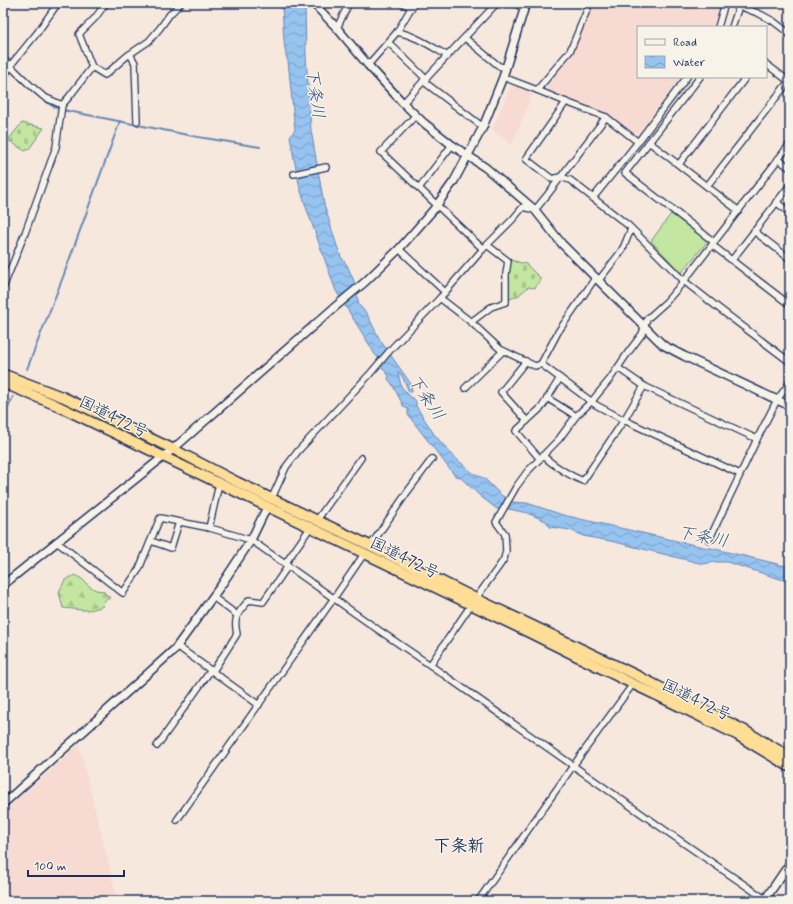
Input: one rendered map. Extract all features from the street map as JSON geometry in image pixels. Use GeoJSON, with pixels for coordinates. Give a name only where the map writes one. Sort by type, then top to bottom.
{"type":"FeatureCollection","features":[{"type":"Feature","properties":{"kind":"highway","name":"国道472号"},"geometry":{"type":"LineString","coordinates":[[3,374],[63,398],[173,449],[370,546],[530,633],[737,735],[790,767]]}},
{"type":"Feature","properties":{"kind":"highway","name":"国道472号"},"geometry":{"type":"LineString","coordinates":[[3,383],[56,405],[364,554],[638,676],[742,729],[790,757]]}},
{"type":"Feature","properties":{"kind":"street"},"geometry":{"type":"LineString","coordinates":[[3,79],[10,66],[37,33],[58,3]]}},
{"type":"Feature","properties":{"kind":"street"},"geometry":{"type":"LineString","coordinates":[[106,3],[95,18],[79,34],[92,67],[105,75],[130,54],[149,41],[170,14],[181,3]]}},
{"type":"Feature","properties":{"kind":"street"},"geometry":{"type":"LineString","coordinates":[[314,3],[403,103],[429,127],[452,145],[468,155],[535,210],[562,244],[668,348],[790,406]]}},
{"type":"Feature","properties":{"kind":"street"},"geometry":{"type":"LineString","coordinates":[[337,28],[349,3]]}},
{"type":"Feature","properties":{"kind":"street"},"geometry":{"type":"LineString","coordinates":[[368,65],[389,43],[413,5],[402,3]]}},
{"type":"Feature","properties":{"kind":"street"},"geometry":{"type":"LineString","coordinates":[[403,103],[497,3]]}},
{"type":"Feature","properties":{"kind":"street"},"geometry":{"type":"LineString","coordinates":[[3,585],[173,449],[364,282],[399,249],[415,231],[437,205],[454,181],[483,127],[503,77],[525,6],[515,3]]}},
{"type":"Feature","properties":{"kind":"street"},"geometry":{"type":"LineString","coordinates":[[538,90],[570,51],[590,3]]}},
{"type":"Feature","properties":{"kind":"street"},"geometry":{"type":"LineString","coordinates":[[718,26],[726,3]]}},
{"type":"Feature","properties":{"kind":"street"},"geometry":{"type":"LineString","coordinates":[[732,26],[739,6],[773,21],[790,34]]}},
{"type":"Feature","properties":{"kind":"street"},"geometry":{"type":"LineString","coordinates":[[397,32],[426,43],[448,56]]}},
{"type":"Feature","properties":{"kind":"street"},"geometry":{"type":"LineString","coordinates":[[465,38],[499,66],[506,68]]}},
{"type":"Feature","properties":{"kind":"street"},"geometry":{"type":"LineString","coordinates":[[389,43],[425,80],[483,127]]}},
{"type":"Feature","properties":{"kind":"street"},"geometry":{"type":"LineString","coordinates":[[130,54],[135,63],[137,121]]}},
{"type":"Feature","properties":{"kind":"street"},"geometry":{"type":"LineString","coordinates":[[3,59],[44,97],[62,105]]}},
{"type":"Feature","properties":{"kind":"street"},"geometry":{"type":"LineString","coordinates":[[707,186],[790,81],[767,65]]}},
{"type":"Feature","properties":{"kind":"street"},"geometry":{"type":"LineString","coordinates":[[3,288],[25,233],[56,147],[62,105],[92,67]]}},
{"type":"Feature","properties":{"kind":"street"},"geometry":{"type":"LineString","coordinates":[[503,77],[606,117],[638,142]]}},
{"type":"Feature","properties":{"kind":"street"},"geometry":{"type":"LineString","coordinates":[[593,198],[686,78]]}},
{"type":"Feature","properties":{"kind":"street"},"geometry":{"type":"LineString","coordinates":[[699,78],[626,173],[732,260],[790,305]]}},
{"type":"Feature","properties":{"kind":"street"},"geometry":{"type":"LineString","coordinates":[[679,164],[745,78]]}},
{"type":"Feature","properties":{"kind":"street"},"geometry":{"type":"LineString","coordinates":[[566,102],[526,158],[552,179],[560,177],[570,180],[631,229],[684,281],[790,362]]}},
{"type":"Feature","properties":{"kind":"street"},"geometry":{"type":"LineString","coordinates":[[416,115],[381,152],[437,205],[485,247],[508,261],[506,274],[506,302],[491,307],[470,322]]}},
{"type":"Feature","properties":{"kind":"street"},"geometry":{"type":"LineString","coordinates":[[535,210],[606,117]]}},
{"type":"Feature","properties":{"kind":"street"},"geometry":{"type":"LineString","coordinates":[[649,142],[739,211]]}},
{"type":"Feature","properties":{"kind":"street"},"geometry":{"type":"LineString","coordinates":[[430,665],[504,559],[506,551],[504,534],[496,522],[514,490],[576,416],[592,401],[642,334],[647,319],[666,302],[684,281],[790,144]]}},
{"type":"Feature","properties":{"kind":"street"},"geometry":{"type":"LineString","coordinates":[[419,188],[452,145]]}},
{"type":"Feature","properties":{"kind":"street"},"geometry":{"type":"LineString","coordinates":[[778,159],[790,168]]}},
{"type":"Feature","properties":{"kind":"street"},"geometry":{"type":"LineString","coordinates":[[294,174],[325,167]]}},
{"type":"Feature","properties":{"kind":"street"},"geometry":{"type":"LineString","coordinates":[[732,260],[790,184]]}},
{"type":"Feature","properties":{"kind":"street"},"geometry":{"type":"LineString","coordinates":[[776,202],[790,213]]}},
{"type":"Feature","properties":{"kind":"street"},"geometry":{"type":"LineString","coordinates":[[3,804],[175,649],[213,597],[251,540],[286,467],[298,451],[523,207],[535,210]]}},
{"type":"Feature","properties":{"kind":"street"},"geometry":{"type":"LineString","coordinates":[[440,298],[503,351],[535,366],[541,364],[558,332],[598,278],[620,253],[631,229]]}},
{"type":"Feature","properties":{"kind":"street"},"geometry":{"type":"LineString","coordinates":[[754,231],[790,259]]}},
{"type":"Feature","properties":{"kind":"street"},"geometry":{"type":"LineString","coordinates":[[399,249],[445,292]]}},
{"type":"Feature","properties":{"kind":"street"},"geometry":{"type":"LineString","coordinates":[[465,388],[503,351]]}},
{"type":"Feature","properties":{"kind":"street"},"geometry":{"type":"LineString","coordinates":[[526,361],[501,392],[527,421]]}},
{"type":"Feature","properties":{"kind":"street"},"geometry":{"type":"LineString","coordinates":[[541,364],[596,405],[624,420],[740,474]]}},
{"type":"Feature","properties":{"kind":"street"},"geometry":{"type":"LineString","coordinates":[[618,368],[644,386],[757,438]]}},
{"type":"Feature","properties":{"kind":"street"},"geometry":{"type":"LineString","coordinates":[[560,378],[542,407],[516,431],[542,457],[556,467],[583,481],[624,420],[644,386]]}},
{"type":"Feature","properties":{"kind":"street"},"geometry":{"type":"LineString","coordinates":[[709,540],[757,438],[777,400],[790,382]]}},
{"type":"Feature","properties":{"kind":"street"},"geometry":{"type":"LineString","coordinates":[[547,398],[576,416]]}},
{"type":"Feature","properties":{"kind":"street"},"geometry":{"type":"LineString","coordinates":[[317,520],[361,458]]}},
{"type":"Feature","properties":{"kind":"street"},"geometry":{"type":"LineString","coordinates":[[370,546],[432,459]]}},
{"type":"Feature","properties":{"kind":"street"},"geometry":{"type":"LineString","coordinates":[[209,528],[219,484]]}},
{"type":"Feature","properties":{"kind":"street"},"geometry":{"type":"LineString","coordinates":[[56,542],[123,593],[139,569],[160,518],[209,528],[251,540],[766,900],[790,863]]}},
{"type":"Feature","properties":{"kind":"street"},"geometry":{"type":"LineString","coordinates":[[151,541],[171,548],[179,522]]}},
{"type":"Feature","properties":{"kind":"street"},"geometry":{"type":"LineString","coordinates":[[157,746],[237,634],[237,615],[249,600],[263,602],[310,528]]}},
{"type":"Feature","properties":{"kind":"street"},"geometry":{"type":"LineString","coordinates":[[177,820],[364,554]]}},
{"type":"Feature","properties":{"kind":"street"},"geometry":{"type":"LineString","coordinates":[[213,597],[237,615]]}},
{"type":"Feature","properties":{"kind":"street"},"geometry":{"type":"LineString","coordinates":[[177,646],[259,705]]}},
{"type":"Feature","properties":{"kind":"street"},"geometry":{"type":"LineString","coordinates":[[478,901],[633,684]]}},
{"type":"Feature","properties":{"kind":"shaded area"},"geometry":{"type":"Polygon","coordinates":[[[594,3],[723,3],[714,26],[637,26],[637,78],[680,78],[640,132],[634,134],[605,112],[588,107],[549,91],[546,86],[573,52],[594,3]]]}},
{"type":"Feature","properties":{"kind":"shaded area"},"geometry":{"type":"Polygon","coordinates":[[[511,85],[533,93],[512,145],[492,130],[511,85]]]}},
{"type":"Feature","properties":{"kind":"shaded area"},"geometry":{"type":"Polygon","coordinates":[[[79,744],[118,901],[3,901],[3,813],[79,744]]]}},
{"type":"Feature","properties":{"kind":"green space"},"geometry":{"type":"Polygon","coordinates":[[[22,123],[44,128],[29,149],[25,151],[8,140],[22,123]]]}},
{"type":"Feature","properties":{"kind":"green space"},"geometry":{"type":"Polygon","coordinates":[[[671,214],[708,241],[681,273],[651,241],[671,214]]]}},
{"type":"Feature","properties":{"kind":"green space"},"geometry":{"type":"Polygon","coordinates":[[[510,260],[526,264],[540,278],[540,280],[535,288],[528,287],[519,295],[508,300],[510,260]]]}},
{"type":"Feature","properties":{"kind":"green space"},"geometry":{"type":"Polygon","coordinates":[[[75,575],[96,590],[103,591],[110,598],[104,601],[103,606],[97,608],[83,610],[63,608],[59,592],[65,580],[75,575]]]}},
{"type":"Feature","properties":{"kind":"water"},"geometry":{"type":"Polygon","coordinates":[[[282,3],[305,3],[306,55],[311,130],[324,204],[341,257],[347,265],[354,281],[359,305],[367,314],[380,340],[411,384],[412,392],[409,392],[402,376],[398,372],[401,386],[411,398],[416,401],[416,406],[434,434],[453,456],[473,473],[485,479],[501,495],[512,502],[527,503],[563,515],[790,567],[790,583],[727,562],[703,564],[615,542],[583,536],[570,530],[550,527],[546,521],[527,513],[509,509],[497,509],[480,496],[460,477],[455,476],[408,415],[408,409],[404,407],[388,379],[389,376],[380,365],[379,358],[374,354],[336,291],[306,207],[300,188],[294,159],[290,136],[295,130],[288,61],[284,42],[282,3]]]}},
{"type":"Feature","properties":{"kind":"waterway"},"geometry":{"type":"LineString","coordinates":[[4,63],[22,82],[43,100],[57,108],[198,137],[260,147]]}},
{"type":"Feature","properties":{"kind":"waterway"},"geometry":{"type":"LineString","coordinates":[[27,369],[63,277],[120,121]]}},
{"type":"Feature","properties":{"kind":"waterway"},"geometry":{"type":"LineString","coordinates":[[3,418],[13,397]]}},
{"type":"Feature","properties":{"kind":"district","name":"下条新"},"geometry":{"type":"Point","coordinates":[459,845]}},
{"type":"Feature","properties":{"kind":"water label","name":"下条川"},"geometry":{"type":"Point","coordinates":[316,93]}},
{"type":"Feature","properties":{"kind":"water label","name":"下条川"},"geometry":{"type":"Point","coordinates":[427,397]}},
{"type":"Feature","properties":{"kind":"water label","name":"下条川"},"geometry":{"type":"Point","coordinates":[703,536]}}]}
